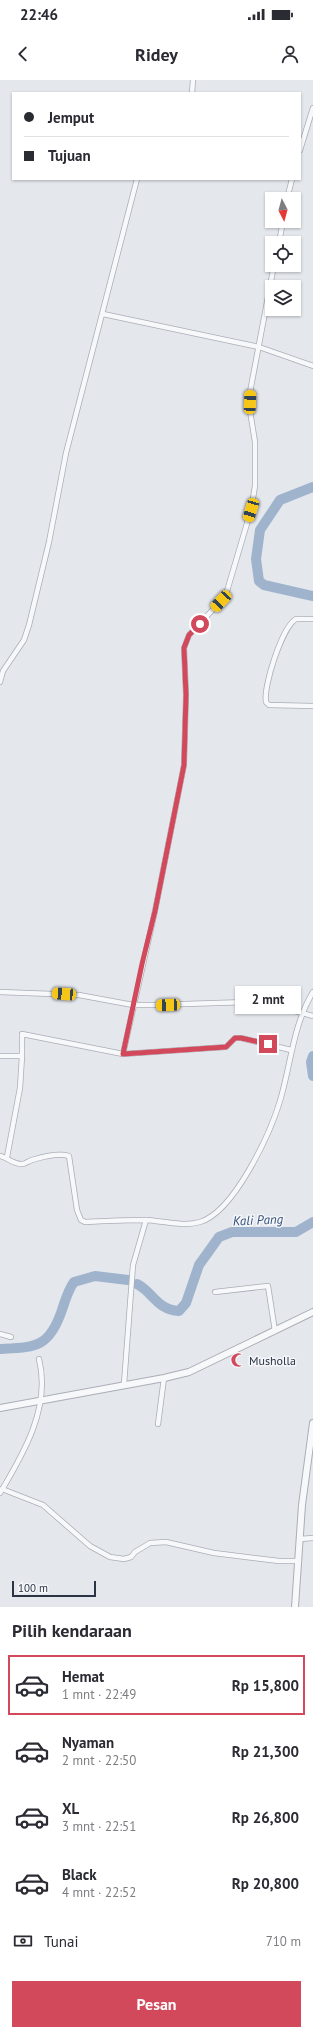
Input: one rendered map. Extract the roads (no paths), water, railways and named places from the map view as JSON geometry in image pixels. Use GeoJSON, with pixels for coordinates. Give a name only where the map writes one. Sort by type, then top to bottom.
{"type":"FeatureCollection","features":[{"type":"Feature","properties":{"kind":"street"},"geometry":{"type":"LineString","coordinates":[[192,92],[194,80]]}},
{"type":"Feature","properties":{"kind":"street"},"geometry":{"type":"LineString","coordinates":[[301,147],[313,108]]}},
{"type":"Feature","properties":{"kind":"street"},"geometry":{"type":"LineString","coordinates":[[0,682],[3,671],[24,640],[29,625],[49,542],[66,453],[137,180]]}},
{"type":"Feature","properties":{"kind":"street"},"geometry":{"type":"LineString","coordinates":[[289,192],[292,180]]}},
{"type":"Feature","properties":{"kind":"street"},"geometry":{"type":"LineString","coordinates":[[123,1054],[155,911],[184,765],[186,695],[184,648],[189,635],[221,601],[227,591],[251,510],[256,472],[250,392],[273,272]]}},
{"type":"Feature","properties":{"kind":"street"},"geometry":{"type":"LineString","coordinates":[[103,314],[259,347],[313,366]]}},
{"type":"Feature","properties":{"kind":"street"},"geometry":{"type":"LineString","coordinates":[[313,619],[296,619],[285,632],[269,673],[265,700],[269,705],[313,706]]}},
{"type":"Feature","properties":{"kind":"street"},"geometry":{"type":"LineString","coordinates":[[0,992],[79,994],[133,1005],[248,1002],[266,1003],[313,1016]]}},
{"type":"Feature","properties":{"kind":"street"},"geometry":{"type":"LineString","coordinates":[[0,1156],[7,1157],[13,1162],[24,1164],[32,1160],[67,1155],[71,1160],[77,1210],[81,1220],[85,1222],[146,1220],[189,1223],[200,1222],[210,1218],[224,1206],[242,1184],[275,1116],[285,1085],[291,1050],[302,1012],[313,992]]}},
{"type":"Feature","properties":{"kind":"street"},"geometry":{"type":"LineString","coordinates":[[7,1157],[20,1088],[22,1034],[123,1054],[226,1047],[235,1038],[241,1038],[291,1050]]}},
{"type":"Feature","properties":{"kind":"street"},"geometry":{"type":"LineString","coordinates":[[0,1056],[22,1056]]}},
{"type":"Feature","properties":{"kind":"street"},"geometry":{"type":"LineString","coordinates":[[124,1384],[133,1265],[146,1220]]}},
{"type":"Feature","properties":{"kind":"street"},"geometry":{"type":"LineString","coordinates":[[215,1292],[268,1286],[275,1331]]}},
{"type":"Feature","properties":{"kind":"street"},"geometry":{"type":"LineString","coordinates":[[0,1408],[124,1384],[164,1378],[189,1372],[313,1312]]}},
{"type":"Feature","properties":{"kind":"street"},"geometry":{"type":"LineString","coordinates":[[0,1334],[11,1337]]}},
{"type":"Feature","properties":{"kind":"street"},"geometry":{"type":"LineString","coordinates":[[39,1359],[42,1368],[42,1400],[26,1449],[1,1491],[43,1505],[90,1546],[110,1557],[124,1559],[131,1557],[134,1552],[150,1543],[166,1542],[214,1553],[279,1561],[299,1561]]}},
{"type":"Feature","properties":{"kind":"street"},"geometry":{"type":"LineString","coordinates":[[158,1424],[164,1378]]}},
{"type":"Feature","properties":{"kind":"street"},"geometry":{"type":"LineString","coordinates":[[295,1607],[306,1468],[313,1423]]}},
{"type":"Feature","properties":{"kind":"street"},"geometry":{"type":"LineString","coordinates":[[300,1539],[313,1538]]}},
{"type":"Feature","properties":{"kind":"waterway","name":"Kali Pang"},"geometry":{"type":"LineString","coordinates":[[313,487],[280,500],[260,530],[256,559],[259,581],[264,585],[313,596]]}},
{"type":"Feature","properties":{"kind":"waterway","name":"Kali Pang"},"geometry":{"type":"LineString","coordinates":[[313,1056],[311,1062],[313,1076]]}},
{"type":"Feature","properties":{"kind":"waterway","name":"Kali Pang"},"geometry":{"type":"LineString","coordinates":[[137,1284],[160,1304],[172,1310],[179,1311],[186,1303],[199,1265],[219,1237],[232,1232],[296,1232],[313,1222]]}},
{"type":"Feature","properties":{"kind":"waterway","name":"Kali Pang"},"geometry":{"type":"LineString","coordinates":[[0,1349],[32,1346],[46,1339],[57,1323],[68,1292],[74,1282],[95,1276],[128,1280]]}},
{"type":"Feature","properties":{"kind":"place","name":"Musholla"},"geometry":{"type":"Point","coordinates":[238,1360]}}]}
